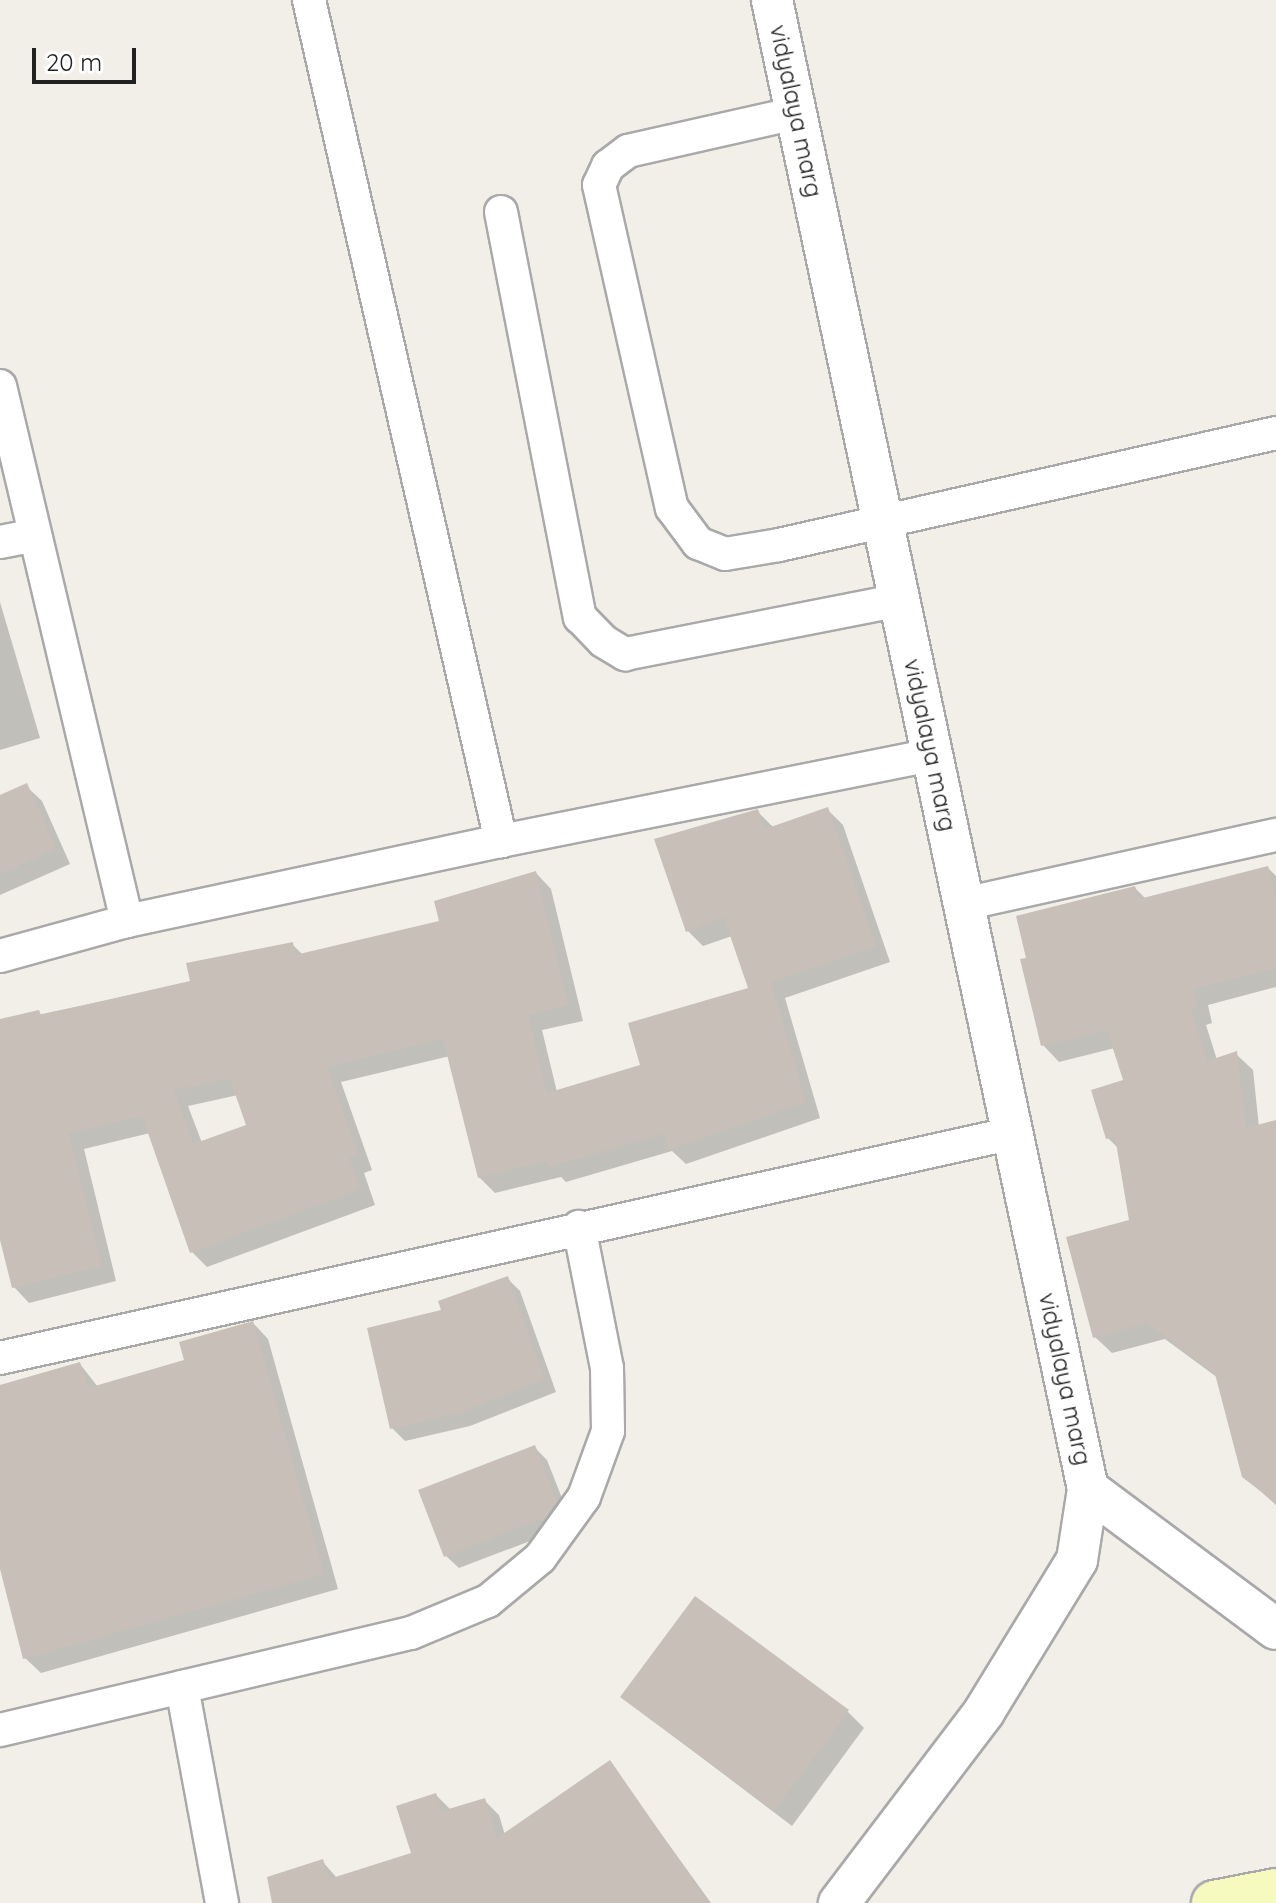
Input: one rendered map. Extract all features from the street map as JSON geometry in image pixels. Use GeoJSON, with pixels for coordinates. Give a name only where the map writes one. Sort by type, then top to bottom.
{"type":"FeatureCollection","features":[{"type":"Feature","properties":{"kind":"main road"},"geometry":{"type":"LineString","coordinates":[[1214,1903],[1276,1891]]}},
{"type":"Feature","properties":{"kind":"street"},"geometry":{"type":"LineString","coordinates":[[309,0],[501,841]]}},
{"type":"Feature","properties":{"kind":"street","name":"vidyalaya marg"},"geometry":{"type":"LineString","coordinates":[[772,0],[1088,1489]]}},
{"type":"Feature","properties":{"kind":"street"},"geometry":{"type":"LineString","coordinates":[[796,113],[628,151],[608,166],[599,185],[633,352],[672,508],[698,543],[725,554],[883,522],[1276,433]]}},
{"type":"Feature","properties":{"kind":"street"},"geometry":{"type":"LineString","coordinates":[[501,212],[580,617],[603,641],[625,654],[899,600]]}},
{"type":"Feature","properties":{"kind":"street"},"geometry":{"type":"LineString","coordinates":[[0,386],[32,536],[127,921]]}},
{"type":"Feature","properties":{"kind":"street"},"geometry":{"type":"LineString","coordinates":[[0,542],[32,536]]}},
{"type":"Feature","properties":{"kind":"street"},"geometry":{"type":"LineString","coordinates":[[0,956],[127,921],[501,841],[932,755]]}},
{"type":"Feature","properties":{"kind":"street"},"geometry":{"type":"LineString","coordinates":[[964,904],[1276,835]]}},
{"type":"Feature","properties":{"kind":"street"},"geometry":{"type":"LineString","coordinates":[[0,1358],[1013,1133]]}},
{"type":"Feature","properties":{"kind":"street"},"geometry":{"type":"LineString","coordinates":[[0,1730],[411,1633],[488,1601],[540,1558],[584,1497],[608,1431],[607,1368],[579,1227]]}},
{"type":"Feature","properties":{"kind":"street"},"geometry":{"type":"LineString","coordinates":[[839,1903],[984,1712],[1077,1560],[1088,1489],[1276,1629]]}},
{"type":"Feature","properties":{"kind":"street"},"geometry":{"type":"LineString","coordinates":[[182,1687],[222,1903]]}},
{"type":"Feature","properties":{"kind":"building"},"geometry":{"type":"Polygon","coordinates":[[[27,783],[56,849],[0,874],[0,795],[27,783]]]}},
{"type":"Feature","properties":{"kind":"building"},"geometry":{"type":"Polygon","coordinates":[[[828,807],[876,946],[771,983],[806,1102],[669,1150],[664,1134],[548,1167],[547,1161],[478,1178],[443,1039],[327,1067],[358,1154],[349,1157],[360,1189],[190,1253],[142,1116],[69,1133],[102,1266],[12,1288],[0,1240],[0,1019],[39,1010],[41,1015],[190,981],[186,963],[293,942],[295,955],[439,921],[434,901],[536,871],[568,1005],[528,1015],[547,1093],[640,1065],[628,1023],[748,988],[724,918],[686,932],[654,839],[758,809],[765,829],[828,807]],[[230,1079],[174,1090],[193,1144],[246,1125],[230,1079]]]}},
{"type":"Feature","properties":{"kind":"building"},"geometry":{"type":"Polygon","coordinates":[[[1268,866],[1276,898],[1276,968],[1193,989],[1197,1007],[1191,1009],[1207,1061],[1237,1051],[1246,1128],[1276,1120],[1276,1503],[1242,1477],[1215,1374],[1147,1323],[1093,1338],[1066,1237],[1129,1220],[1115,1137],[1106,1139],[1091,1090],[1123,1080],[1107,1030],[1041,1046],[1020,959],[1026,958],[1016,916],[1135,886],[1139,899],[1268,866]]]}},
{"type":"Feature","properties":{"kind":"building"},"geometry":{"type":"Polygon","coordinates":[[[508,1276],[544,1379],[457,1414],[390,1429],[367,1328],[441,1310],[438,1301],[508,1276]]]}},
{"type":"Feature","properties":{"kind":"building"},"geometry":{"type":"Polygon","coordinates":[[[253,1321],[324,1574],[23,1659],[0,1569],[0,1385],[80,1362],[88,1388],[184,1360],[179,1342],[253,1321]]]}},
{"type":"Feature","properties":{"kind":"building"},"geometry":{"type":"Polygon","coordinates":[[[535,1445],[557,1502],[546,1517],[444,1557],[418,1490],[535,1445]]]}},
{"type":"Feature","properties":{"kind":"building"},"geometry":{"type":"Polygon","coordinates":[[[695,1596],[849,1710],[774,1811],[620,1697],[695,1596]]]}},
{"type":"Feature","properties":{"kind":"building"},"geometry":{"type":"Polygon","coordinates":[[[610,1760],[709,1903],[272,1903],[267,1877],[323,1859],[329,1879],[411,1853],[396,1806],[436,1793],[442,1811],[485,1798],[497,1838],[610,1760]]]}}]}
